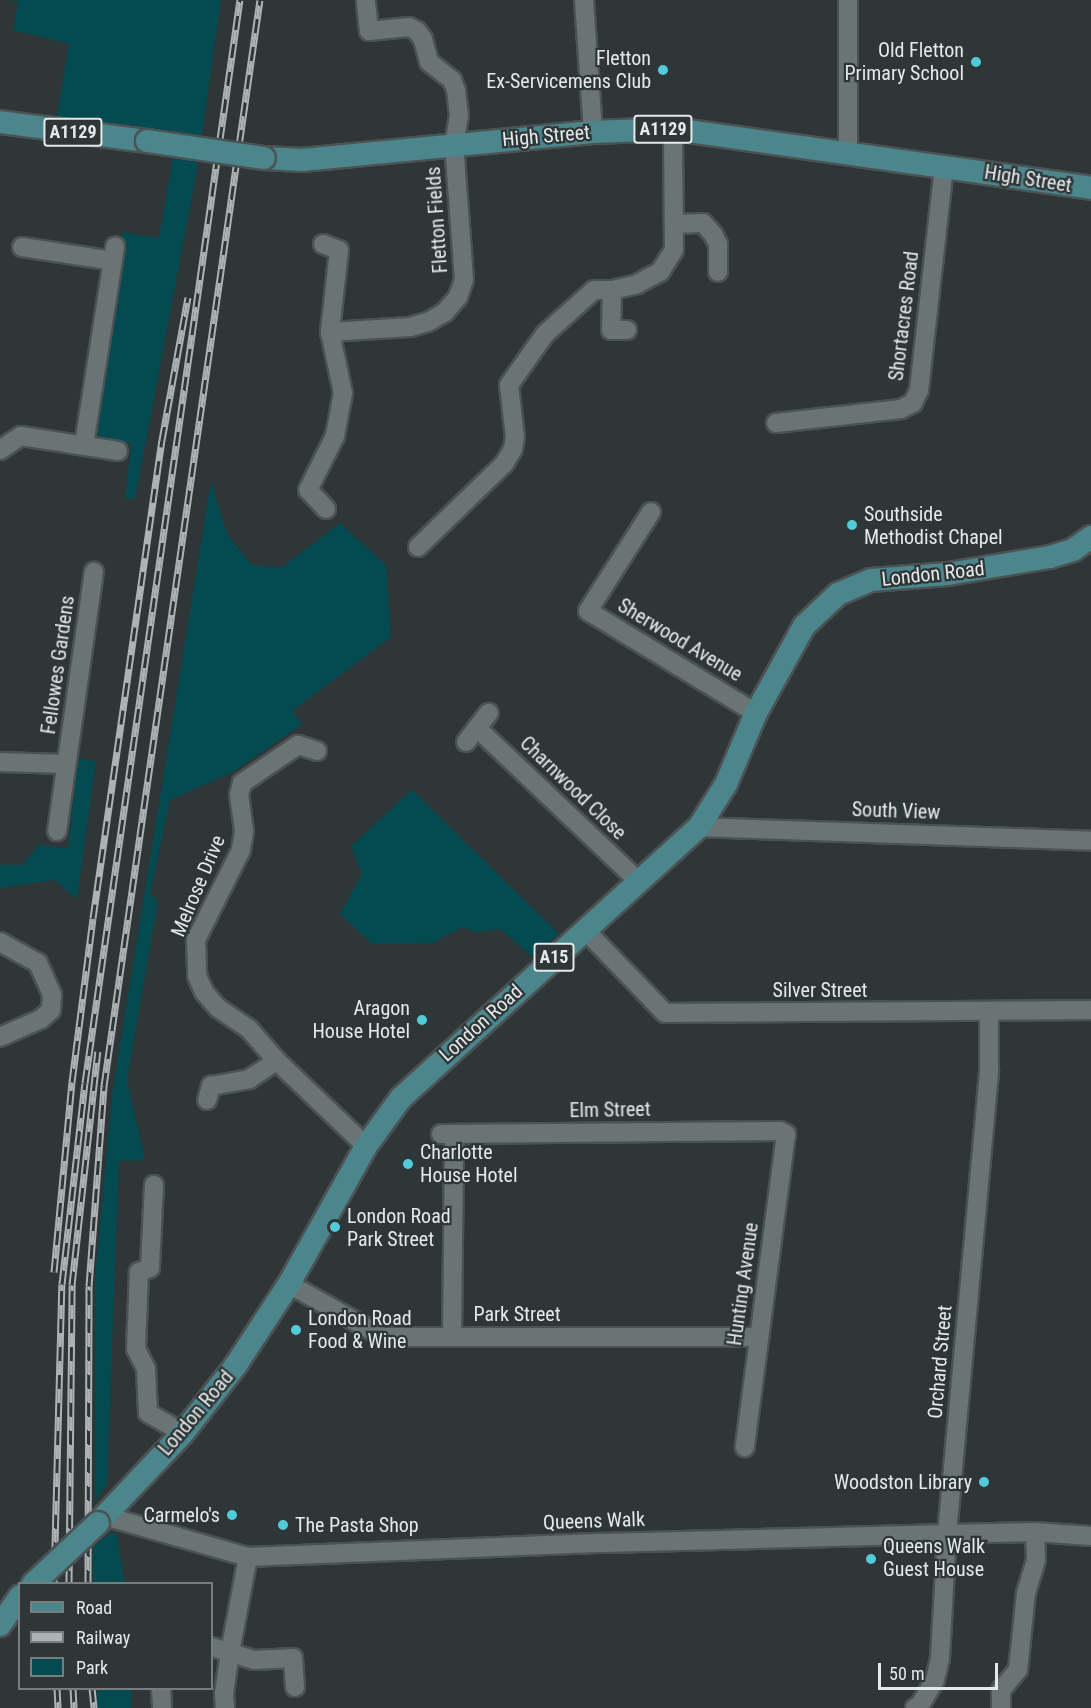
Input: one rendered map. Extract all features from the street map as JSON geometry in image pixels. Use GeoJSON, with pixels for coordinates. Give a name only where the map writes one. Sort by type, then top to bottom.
{"type":"FeatureCollection","features":[{"type":"Feature","properties":{"kind":"main road","name":"High Street"},"geometry":{"type":"LineString","coordinates":[[0,122],[264,158],[302,160],[593,132],[673,129],[1091,188]]}},
{"type":"Feature","properties":{"kind":"main road","name":"London Road"},"geometry":{"type":"LineString","coordinates":[[35,1582],[101,1520],[183,1433],[236,1365],[289,1284],[366,1146],[401,1098],[428,1071],[699,827],[726,784],[756,712],[804,626],[838,594],[871,580],[948,574],[1050,557],[1073,550],[1091,537]]}},
{"type":"Feature","properties":{"kind":"main road"},"geometry":{"type":"LineString","coordinates":[[0,1625],[18,1599]]}},
{"type":"Feature","properties":{"kind":"street","name":"Fletton Fields"},"geometry":{"type":"LineString","coordinates":[[330,333],[410,327],[428,322],[445,312],[458,297],[464,280],[454,144],[459,115],[456,90],[452,80],[429,62],[423,39],[417,31],[409,27],[369,31],[366,0]]}},
{"type":"Feature","properties":{"kind":"street"},"geometry":{"type":"LineString","coordinates":[[584,0],[593,132]]}},
{"type":"Feature","properties":{"kind":"street"},"geometry":{"type":"LineString","coordinates":[[848,0],[848,153]]}},
{"type":"Feature","properties":{"kind":"street"},"geometry":{"type":"LineString","coordinates":[[418,547],[504,464],[513,449],[515,436],[509,385],[545,334],[583,297],[594,290],[612,290],[637,284],[660,272],[674,250],[673,129]]}},
{"type":"Feature","properties":{"kind":"street","name":"Shortacres Road"},"geometry":{"type":"LineString","coordinates":[[776,423],[901,409],[913,403],[919,390],[944,166]]}},
{"type":"Feature","properties":{"kind":"street"},"geometry":{"type":"LineString","coordinates":[[675,224],[703,223],[713,234],[718,244],[718,272]]}},
{"type":"Feature","properties":{"kind":"street"},"geometry":{"type":"LineString","coordinates":[[323,244],[339,250],[330,333],[343,393],[335,436],[308,490],[326,509]]}},
{"type":"Feature","properties":{"kind":"street"},"geometry":{"type":"LineString","coordinates":[[22,247],[114,253],[84,446]]}},
{"type":"Feature","properties":{"kind":"street"},"geometry":{"type":"LineString","coordinates":[[612,290],[611,330],[627,330]]}},
{"type":"Feature","properties":{"kind":"street"},"geometry":{"type":"LineString","coordinates":[[0,450],[21,436],[118,452]]}},
{"type":"Feature","properties":{"kind":"street","name":"Sherwood Avenue"},"geometry":{"type":"LineString","coordinates":[[651,512],[588,611],[756,712]]}},
{"type":"Feature","properties":{"kind":"street","name":"Fellowes Gardens"},"geometry":{"type":"LineString","coordinates":[[57,831],[94,572]]}},
{"type":"Feature","properties":{"kind":"street","name":"Charnwood Close"},"geometry":{"type":"LineString","coordinates":[[489,713],[471,735],[638,881]]}},
{"type":"Feature","properties":{"kind":"street","name":"Melrose Drive"},"geometry":{"type":"LineString","coordinates":[[317,751],[298,745],[242,783],[239,795],[244,831],[241,850],[196,940],[196,976],[204,993],[218,1008],[249,1029],[277,1060],[366,1146]]}},
{"type":"Feature","properties":{"kind":"street","name":"Fellowes Gardens"},"geometry":{"type":"LineString","coordinates":[[0,762],[66,764]]}},
{"type":"Feature","properties":{"kind":"street","name":"South View"},"geometry":{"type":"LineString","coordinates":[[699,827],[1091,841]]}},
{"type":"Feature","properties":{"kind":"street","name":"Silver Street"},"geometry":{"type":"LineString","coordinates":[[585,930],[665,1013],[1091,1010]]}},
{"type":"Feature","properties":{"kind":"street"},"geometry":{"type":"LineString","coordinates":[[0,942],[38,963],[52,995],[51,1010],[41,1019],[0,1037]]}},
{"type":"Feature","properties":{"kind":"street","name":"Orchard Street"},"geometry":{"type":"LineString","coordinates":[[915,1708],[920,1705],[935,1680],[940,1658],[948,1534],[990,1070],[989,1012]]}},
{"type":"Feature","properties":{"kind":"street"},"geometry":{"type":"LineString","coordinates":[[208,1086],[249,1079],[277,1060]]}},
{"type":"Feature","properties":{"kind":"street","name":"Elm Street"},"geometry":{"type":"LineString","coordinates":[[452,1337],[448,1134],[780,1131]]}},
{"type":"Feature","properties":{"kind":"street","name":"Hunting Avenue"},"geometry":{"type":"LineString","coordinates":[[745,1447],[786,1134],[780,1131]]}},
{"type":"Feature","properties":{"kind":"street"},"geometry":{"type":"LineString","coordinates":[[154,1185],[150,1268],[139,1272],[136,1349],[146,1369],[148,1413],[183,1433]]}},
{"type":"Feature","properties":{"kind":"street","name":"Park Street"},"geometry":{"type":"LineString","coordinates":[[289,1284],[383,1337],[758,1337]]}},
{"type":"Feature","properties":{"kind":"street","name":"Queens Walk"},"geometry":{"type":"LineString","coordinates":[[101,1520],[248,1557],[603,1543],[948,1534],[1035,1532],[1091,1536]]}},
{"type":"Feature","properties":{"kind":"street"},"geometry":{"type":"LineString","coordinates":[[1001,1708],[1001,1690],[1018,1670],[1026,1593],[1036,1560],[1035,1532]]}},
{"type":"Feature","properties":{"kind":"street"},"geometry":{"type":"LineString","coordinates":[[225,1708],[218,1683],[230,1652],[248,1557]]}},
{"type":"Feature","properties":{"kind":"street"},"geometry":{"type":"LineString","coordinates":[[213,1647],[254,1659],[293,1658],[295,1687]]}},
{"type":"Feature","properties":{"kind":"street"},"geometry":{"type":"LineString","coordinates":[[161,1690],[162,1708]]}},
{"type":"Feature","properties":{"kind":"green space"},"geometry":{"type":"Polygon","coordinates":[[[10,0],[221,0],[201,141],[56,120],[69,44],[13,30],[18,2],[10,0]]]}},
{"type":"Feature","properties":{"kind":"green space"},"geometry":{"type":"Polygon","coordinates":[[[173,156],[199,159],[135,499],[125,499],[131,444],[105,440],[97,434],[96,420],[123,232],[159,238],[173,156]]]}},
{"type":"Feature","properties":{"kind":"green space"},"geometry":{"type":"Polygon","coordinates":[[[211,481],[227,534],[252,565],[281,568],[340,523],[386,565],[391,637],[292,711],[302,724],[233,772],[170,800],[150,894],[158,901],[127,1080],[145,1160],[119,1161],[107,1484],[95,1501],[95,1280],[112,1095],[211,481]]]}},
{"type":"Feature","properties":{"kind":"green space"},"geometry":{"type":"Polygon","coordinates":[[[78,759],[96,761],[77,899],[54,880],[0,888],[0,865],[22,865],[39,845],[68,848],[78,759]]]}},
{"type":"Feature","properties":{"kind":"green space"},"geometry":{"type":"Polygon","coordinates":[[[412,790],[559,934],[534,958],[500,929],[476,932],[462,927],[433,943],[372,944],[340,914],[362,874],[351,846],[412,790]]]}},
{"type":"Feature","properties":{"kind":"green space"},"geometry":{"type":"Polygon","coordinates":[[[108,1534],[117,1534],[124,1582],[93,1582],[93,1548],[108,1534]]]}},
{"type":"Feature","properties":{"kind":"green space"},"geometry":{"type":"Polygon","coordinates":[[[97,1690],[131,1690],[131,1708],[97,1708],[97,1690]]]}},
{"type":"Feature","properties":{"kind":"railway"},"geometry":{"type":"LineString","coordinates":[[54,1582],[62,1284],[85,1083],[240,0]]}},
{"type":"Feature","properties":{"kind":"railway"},"geometry":{"type":"LineString","coordinates":[[88,1582],[89,1286],[104,1086],[260,0]]}},
{"type":"Feature","properties":{"kind":"railway"},"geometry":{"type":"LineString","coordinates":[[54,1272],[72,1082],[93,918],[162,440],[188,297]]}},
{"type":"Feature","properties":{"kind":"railway"},"geometry":{"type":"LineString","coordinates":[[69,1582],[72,1285],[98,1051]]}},
{"type":"Feature","properties":{"kind":"railway"},"geometry":{"type":"LineString","coordinates":[[57,1690],[58,1708]]}},
{"type":"Feature","properties":{"kind":"railway"},"geometry":{"type":"LineString","coordinates":[[73,1690],[74,1708]]}},
{"type":"Feature","properties":{"kind":"railway"},"geometry":{"type":"LineString","coordinates":[[92,1690],[94,1708]]}},
{"type":"Feature","properties":{"kind":"place","name":"Old Fletton Primary School"},"geometry":{"type":"Point","coordinates":[976,62]}},
{"type":"Feature","properties":{"kind":"place","name":"Fletton Ex-Servicemens Club"},"geometry":{"type":"Point","coordinates":[663,70]}},
{"type":"Feature","properties":{"kind":"place","name":"Southside Methodist Chapel"},"geometry":{"type":"Point","coordinates":[852,525]}},
{"type":"Feature","properties":{"kind":"place","name":"Aragon House Hotel"},"geometry":{"type":"Point","coordinates":[422,1020]}},
{"type":"Feature","properties":{"kind":"place","name":"Charlotte House Hotel"},"geometry":{"type":"Point","coordinates":[408,1164]}},
{"type":"Feature","properties":{"kind":"place","name":"London Road Park Street"},"geometry":{"type":"Point","coordinates":[335,1227]}},
{"type":"Feature","properties":{"kind":"place","name":"London Road Food & Wine"},"geometry":{"type":"Point","coordinates":[296,1330]}},
{"type":"Feature","properties":{"kind":"place","name":"Woodston Library"},"geometry":{"type":"Point","coordinates":[984,1482]}},
{"type":"Feature","properties":{"kind":"place","name":"Carmelo's"},"geometry":{"type":"Point","coordinates":[232,1515]}},
{"type":"Feature","properties":{"kind":"place","name":"The Pasta Shop"},"geometry":{"type":"Point","coordinates":[283,1525]}},
{"type":"Feature","properties":{"kind":"place","name":"Queens Walk Guest House"},"geometry":{"type":"Point","coordinates":[871,1559]}}]}
